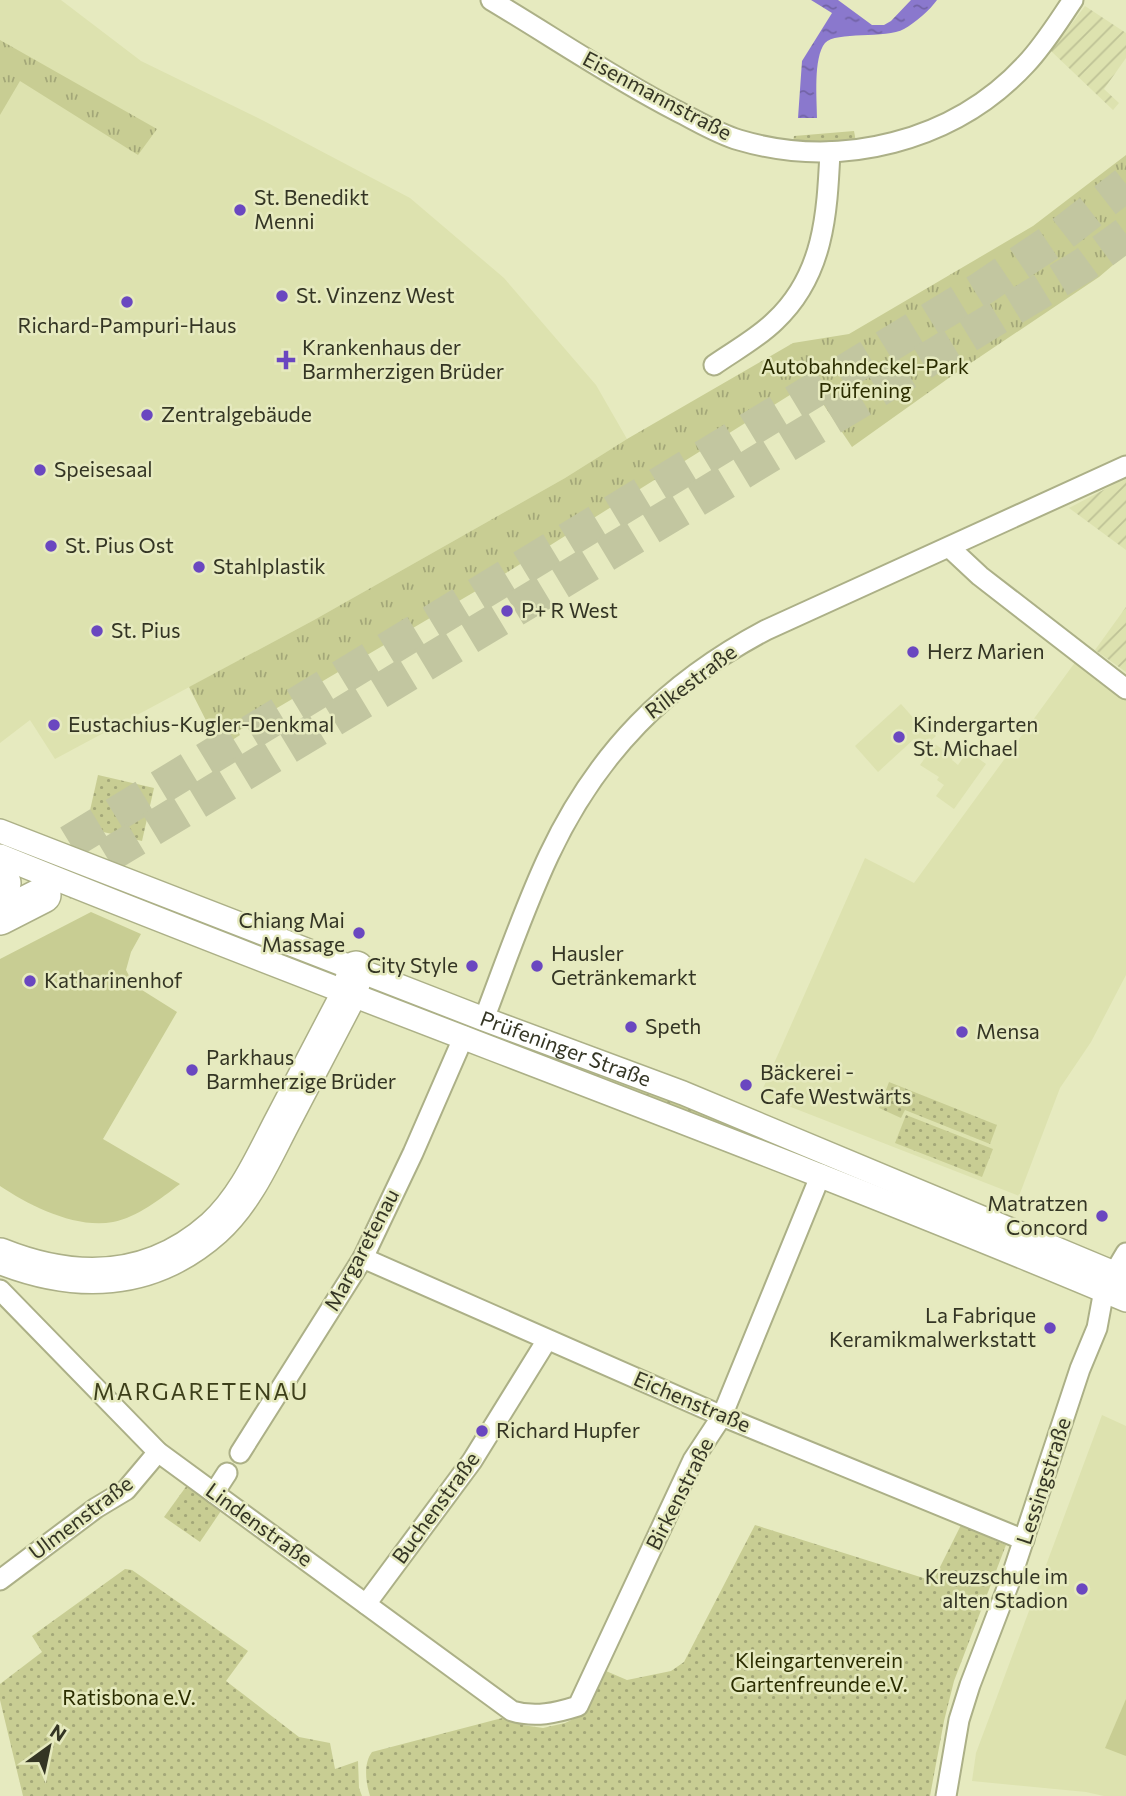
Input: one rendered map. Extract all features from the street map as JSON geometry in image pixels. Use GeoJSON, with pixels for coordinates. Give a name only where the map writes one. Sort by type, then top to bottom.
{"type":"FeatureCollection","features":[{"type":"Feature","properties":{"kind":"highway"},"geometry":{"type":"LineString","coordinates":[[0,917],[43,894]]}},
{"type":"Feature","properties":{"kind":"highway"},"geometry":{"type":"LineString","coordinates":[[0,1237],[20,1247],[79,1260],[139,1251],[184,1230],[224,1190],[345,978]]}},
{"type":"Feature","properties":{"kind":"highway"},"geometry":{"type":"LineString","coordinates":[[0,1256],[32,1269],[62,1275],[94,1276],[128,1272],[158,1262],[196,1242],[215,1227],[236,1204],[254,1174],[345,978]]}},
{"type":"Feature","properties":{"kind":"street","name":"Eisenmannstraße"},"geometry":{"type":"LineString","coordinates":[[491,0],[656,100],[737,140],[785,150],[830,152],[900,141],[935,129],[960,116],[1000,89],[1026,64],[1073,0]]}},
{"type":"Feature","properties":{"kind":"street"},"geometry":{"type":"LineString","coordinates":[[715,365],[774,323],[807,281],[823,237],[830,152]]}},
{"type":"Feature","properties":{"kind":"street","name":"Rilkestraße"},"geometry":{"type":"LineString","coordinates":[[484,1019],[550,853],[591,781],[631,729],[673,691],[727,651],[812,609],[1126,466]]}},
{"type":"Feature","properties":{"kind":"street"},"geometry":{"type":"LineString","coordinates":[[950,548],[980,576],[1126,689]]}},
{"type":"Feature","properties":{"kind":"street","name":"Prüfeninger Straße"},"geometry":{"type":"LineString","coordinates":[[0,831],[345,978],[464,1036],[821,1174],[1117,1273]]}},
{"type":"Feature","properties":{"kind":"street","name":"Prüfeninger Straße"},"geometry":{"type":"LineString","coordinates":[[1,874],[484,1019],[683,1093],[1117,1273],[1126,1299]]}},
{"type":"Feature","properties":{"kind":"street","name":"Margaretenau"},"geometry":{"type":"LineString","coordinates":[[240,1453],[363,1258],[464,1036]]}},
{"type":"Feature","properties":{"kind":"street","name":"Birkenstraße"},"geometry":{"type":"LineString","coordinates":[[548,1714],[578,1706],[694,1460],[722,1416],[821,1174]]}},
{"type":"Feature","properties":{"kind":"street","name":"Eichenstraße"},"geometry":{"type":"LineString","coordinates":[[363,1258],[722,1416],[1024,1540]]}},
{"type":"Feature","properties":{"kind":"street","name":"Lessingstraße"},"geometry":{"type":"LineString","coordinates":[[946,1796],[959,1720],[1024,1540],[1080,1369],[1117,1273]]}},
{"type":"Feature","properties":{"kind":"street","name":"Lindenstraße"},"geometry":{"type":"LineString","coordinates":[[0,1290],[158,1452],[512,1711],[527,1715],[548,1714]]}},
{"type":"Feature","properties":{"kind":"street","name":"Lessingstraße"},"geometry":{"type":"LineString","coordinates":[[1097,1328],[1126,1299]]}},
{"type":"Feature","properties":{"kind":"street","name":"Buchenstraße"},"geometry":{"type":"LineString","coordinates":[[366,1604],[472,1461],[547,1340]]}},
{"type":"Feature","properties":{"kind":"street","name":"Ulmenstraße"},"geometry":{"type":"LineString","coordinates":[[0,1580],[85,1516],[126,1490],[158,1452]]}},
{"type":"Feature","properties":{"kind":"street"},"geometry":{"type":"LineString","coordinates":[[215,1493],[227,1473]]}},
{"type":"Feature","properties":{"kind":"shaded area","name":"Krankenhaus der Barmherzigen Brüder"},"geometry":{"type":"Polygon","coordinates":[[[0,0],[61,0],[141,61],[264,121],[410,198],[504,278],[596,385],[627,439],[565,478],[314,620],[55,759],[30,720],[0,743],[0,0]]]}},
{"type":"Feature","properties":{"kind":"shaded area"},"geometry":{"type":"Polygon","coordinates":[[[1085,6],[1126,33],[1126,58],[1104,89],[1119,103],[1113,110],[1051,51],[1085,6]]]}},
{"type":"Feature","properties":{"kind":"shaded area"},"geometry":{"type":"Polygon","coordinates":[[[1126,478],[1126,550],[1069,508],[1126,478]]]}},
{"type":"Feature","properties":{"kind":"shaded area"},"geometry":{"type":"Polygon","coordinates":[[[1126,607],[1126,672],[1095,650],[1126,607]]]}},
{"type":"Feature","properties":{"kind":"shaded area"},"geometry":{"type":"Polygon","coordinates":[[[1076,661],[1126,701],[1126,975],[1091,1042],[1060,1088],[1019,1196],[760,1095],[865,858],[914,883],[1076,661]]]}},
{"type":"Feature","properties":{"kind":"shaded area","name":"Kindergarten St. Michael"},"geometry":{"type":"Polygon","coordinates":[[[901,704],[924,730],[928,727],[936,736],[922,748],[914,739],[878,772],[855,746],[901,704]]]}},
{"type":"Feature","properties":{"kind":"shaded area","name":"Kindergarten St. Michael"},"geometry":{"type":"Polygon","coordinates":[[[935,744],[953,757],[952,760],[958,765],[968,751],[986,764],[954,809],[936,796],[944,785],[937,780],[939,777],[920,765],[935,744]]]}},
{"type":"Feature","properties":{"kind":"shaded area","name":"Kreuzschule im alten Stadion"},"geometry":{"type":"Polygon","coordinates":[[[1102,1415],[1126,1426],[1126,1796],[1104,1796],[972,1781],[976,1753],[1102,1415]]]}},
{"type":"Feature","properties":{"kind":"green space"},"geometry":{"type":"Polygon","coordinates":[[[0,40],[157,129],[138,155],[20,81],[0,115],[0,40]]]}},
{"type":"Feature","properties":{"kind":"green space"},"geometry":{"type":"Polygon","coordinates":[[[854,131],[856,142],[793,143],[794,136],[854,131]]]}},
{"type":"Feature","properties":{"kind":"green space","name":"Autobahndeckel-Park Prüfening"},"geometry":{"type":"Polygon","coordinates":[[[1126,155],[1126,254],[1099,277],[852,447],[809,383],[498,578],[238,731],[240,735],[220,748],[189,687],[314,620],[565,478],[793,343],[849,334],[1033,226],[1126,155]]]}},
{"type":"Feature","properties":{"kind":"green space"},"geometry":{"type":"Polygon","coordinates":[[[98,775],[154,788],[142,841],[86,828],[98,775]]]}},
{"type":"Feature","properties":{"kind":"green space"},"geometry":{"type":"Polygon","coordinates":[[[91,912],[141,934],[131,952],[126,970],[134,985],[177,1012],[103,1139],[180,1184],[131,1216],[99,1223],[54,1214],[0,1186],[0,959],[91,912]]]}},
{"type":"Feature","properties":{"kind":"green space"},"geometry":{"type":"Polygon","coordinates":[[[380,989],[616,1076],[944,1213],[379,992],[380,989]]]}},
{"type":"Feature","properties":{"kind":"green space"},"geometry":{"type":"Polygon","coordinates":[[[889,1082],[997,1125],[990,1144],[905,1110],[901,1118],[879,1108],[889,1082]]]}},
{"type":"Feature","properties":{"kind":"green space"},"geometry":{"type":"Polygon","coordinates":[[[906,1115],[993,1149],[982,1177],[895,1143],[906,1115]]]}},
{"type":"Feature","properties":{"kind":"green space"},"geometry":{"type":"Polygon","coordinates":[[[193,1477],[227,1502],[200,1542],[164,1517],[193,1477]]]}},
{"type":"Feature","properties":{"kind":"green space","name":"Kleingartenverein Gartenfreunde e.V."},"geometry":{"type":"Polygon","coordinates":[[[755,1525],[933,1581],[961,1525],[1006,1545],[954,1681],[930,1796],[370,1796],[366,1768],[372,1752],[506,1717],[522,1725],[543,1728],[565,1723],[586,1713],[606,1671],[627,1680],[671,1671],[684,1662],[755,1525]]]}},
{"type":"Feature","properties":{"kind":"green space","name":"Ratisbona e.V."},"geometry":{"type":"Polygon","coordinates":[[[125,1569],[132,1570],[248,1651],[226,1681],[299,1737],[330,1743],[335,1769],[358,1761],[362,1796],[23,1796],[0,1700],[0,1684],[42,1652],[32,1636],[125,1569]]]}},
{"type":"Feature","properties":{"kind":"green space"},"geometry":{"type":"Polygon","coordinates":[[[1126,1699],[1126,1756],[1105,1748],[1126,1699]]]}},
{"type":"Feature","properties":{"kind":"water"},"geometry":{"type":"Polygon","coordinates":[[[811,0],[838,0],[872,25],[884,25],[911,0],[937,0],[922,16],[904,29],[886,34],[839,37],[825,43],[817,68],[817,118],[798,118],[802,61],[832,13],[811,0]]]}},
{"type":"Feature","properties":{"kind":"tunnel"},"geometry":{"type":"LineString","coordinates":[[24,870],[981,289],[1058,237],[1126,184]]}},
{"type":"Feature","properties":{"kind":"tunnel"},"geometry":{"type":"LineString","coordinates":[[61,884],[1084,265],[1126,234]]}},
{"type":"Feature","properties":{"kind":"place","name":"St. Benedikt Menni"},"geometry":{"type":"Point","coordinates":[240,210]}},
{"type":"Feature","properties":{"kind":"place","name":"St. Vinzenz West"},"geometry":{"type":"Point","coordinates":[282,296]}},
{"type":"Feature","properties":{"kind":"place","name":"Richard-Pampuri-Haus"},"geometry":{"type":"Point","coordinates":[127,302]}},
{"type":"Feature","properties":{"kind":"place","name":"Krankenhaus der Barmherzigen Brüder"},"geometry":{"type":"Point","coordinates":[286,360]}},
{"type":"Feature","properties":{"kind":"place","name":"Zentralgebäude"},"geometry":{"type":"Point","coordinates":[147,415]}},
{"type":"Feature","properties":{"kind":"place","name":"Speisesaal"},"geometry":{"type":"Point","coordinates":[40,470]}},
{"type":"Feature","properties":{"kind":"place","name":"St. Pius Ost"},"geometry":{"type":"Point","coordinates":[51,546]}},
{"type":"Feature","properties":{"kind":"place","name":"Stahlplastik"},"geometry":{"type":"Point","coordinates":[199,567]}},
{"type":"Feature","properties":{"kind":"place","name":"P+ R West"},"geometry":{"type":"Point","coordinates":[507,611]}},
{"type":"Feature","properties":{"kind":"place","name":"St. Pius"},"geometry":{"type":"Point","coordinates":[97,631]}},
{"type":"Feature","properties":{"kind":"place","name":"Herz Marien"},"geometry":{"type":"Point","coordinates":[913,652]}},
{"type":"Feature","properties":{"kind":"place","name":"Eustachius-Kugler-Denkmal"},"geometry":{"type":"Point","coordinates":[54,725]}},
{"type":"Feature","properties":{"kind":"place","name":"Kindergarten St. Michael"},"geometry":{"type":"Point","coordinates":[899,737]}},
{"type":"Feature","properties":{"kind":"place","name":"Chiang Mai Massage"},"geometry":{"type":"Point","coordinates":[359,933]}},
{"type":"Feature","properties":{"kind":"place","name":"City Style"},"geometry":{"type":"Point","coordinates":[472,966]}},
{"type":"Feature","properties":{"kind":"place","name":"Hausler Getränkemarkt"},"geometry":{"type":"Point","coordinates":[537,966]}},
{"type":"Feature","properties":{"kind":"place","name":"Katharinenhof"},"geometry":{"type":"Point","coordinates":[30,981]}},
{"type":"Feature","properties":{"kind":"place","name":"Speth"},"geometry":{"type":"Point","coordinates":[631,1027]}},
{"type":"Feature","properties":{"kind":"place","name":"Mensa"},"geometry":{"type":"Point","coordinates":[962,1032]}},
{"type":"Feature","properties":{"kind":"place","name":"Parkhaus Barmherzige Brüder"},"geometry":{"type":"Point","coordinates":[192,1070]}},
{"type":"Feature","properties":{"kind":"place","name":"Bäckerei - Cafe Westwärts"},"geometry":{"type":"Point","coordinates":[746,1085]}},
{"type":"Feature","properties":{"kind":"place","name":"Matratzen Concord"},"geometry":{"type":"Point","coordinates":[1102,1216]}},
{"type":"Feature","properties":{"kind":"place","name":"La Fabrique Keramikmalwerkstatt"},"geometry":{"type":"Point","coordinates":[1050,1328]}},
{"type":"Feature","properties":{"kind":"place","name":"Richard Hupfer"},"geometry":{"type":"Point","coordinates":[482,1431]}},
{"type":"Feature","properties":{"kind":"place","name":"Kreuzschule im alten Stadion"},"geometry":{"type":"Point","coordinates":[1082,1589]}},
{"type":"Feature","properties":{"kind":"district","name":"MARGARETENAU"},"geometry":{"type":"Point","coordinates":[201,1392]}}]}
